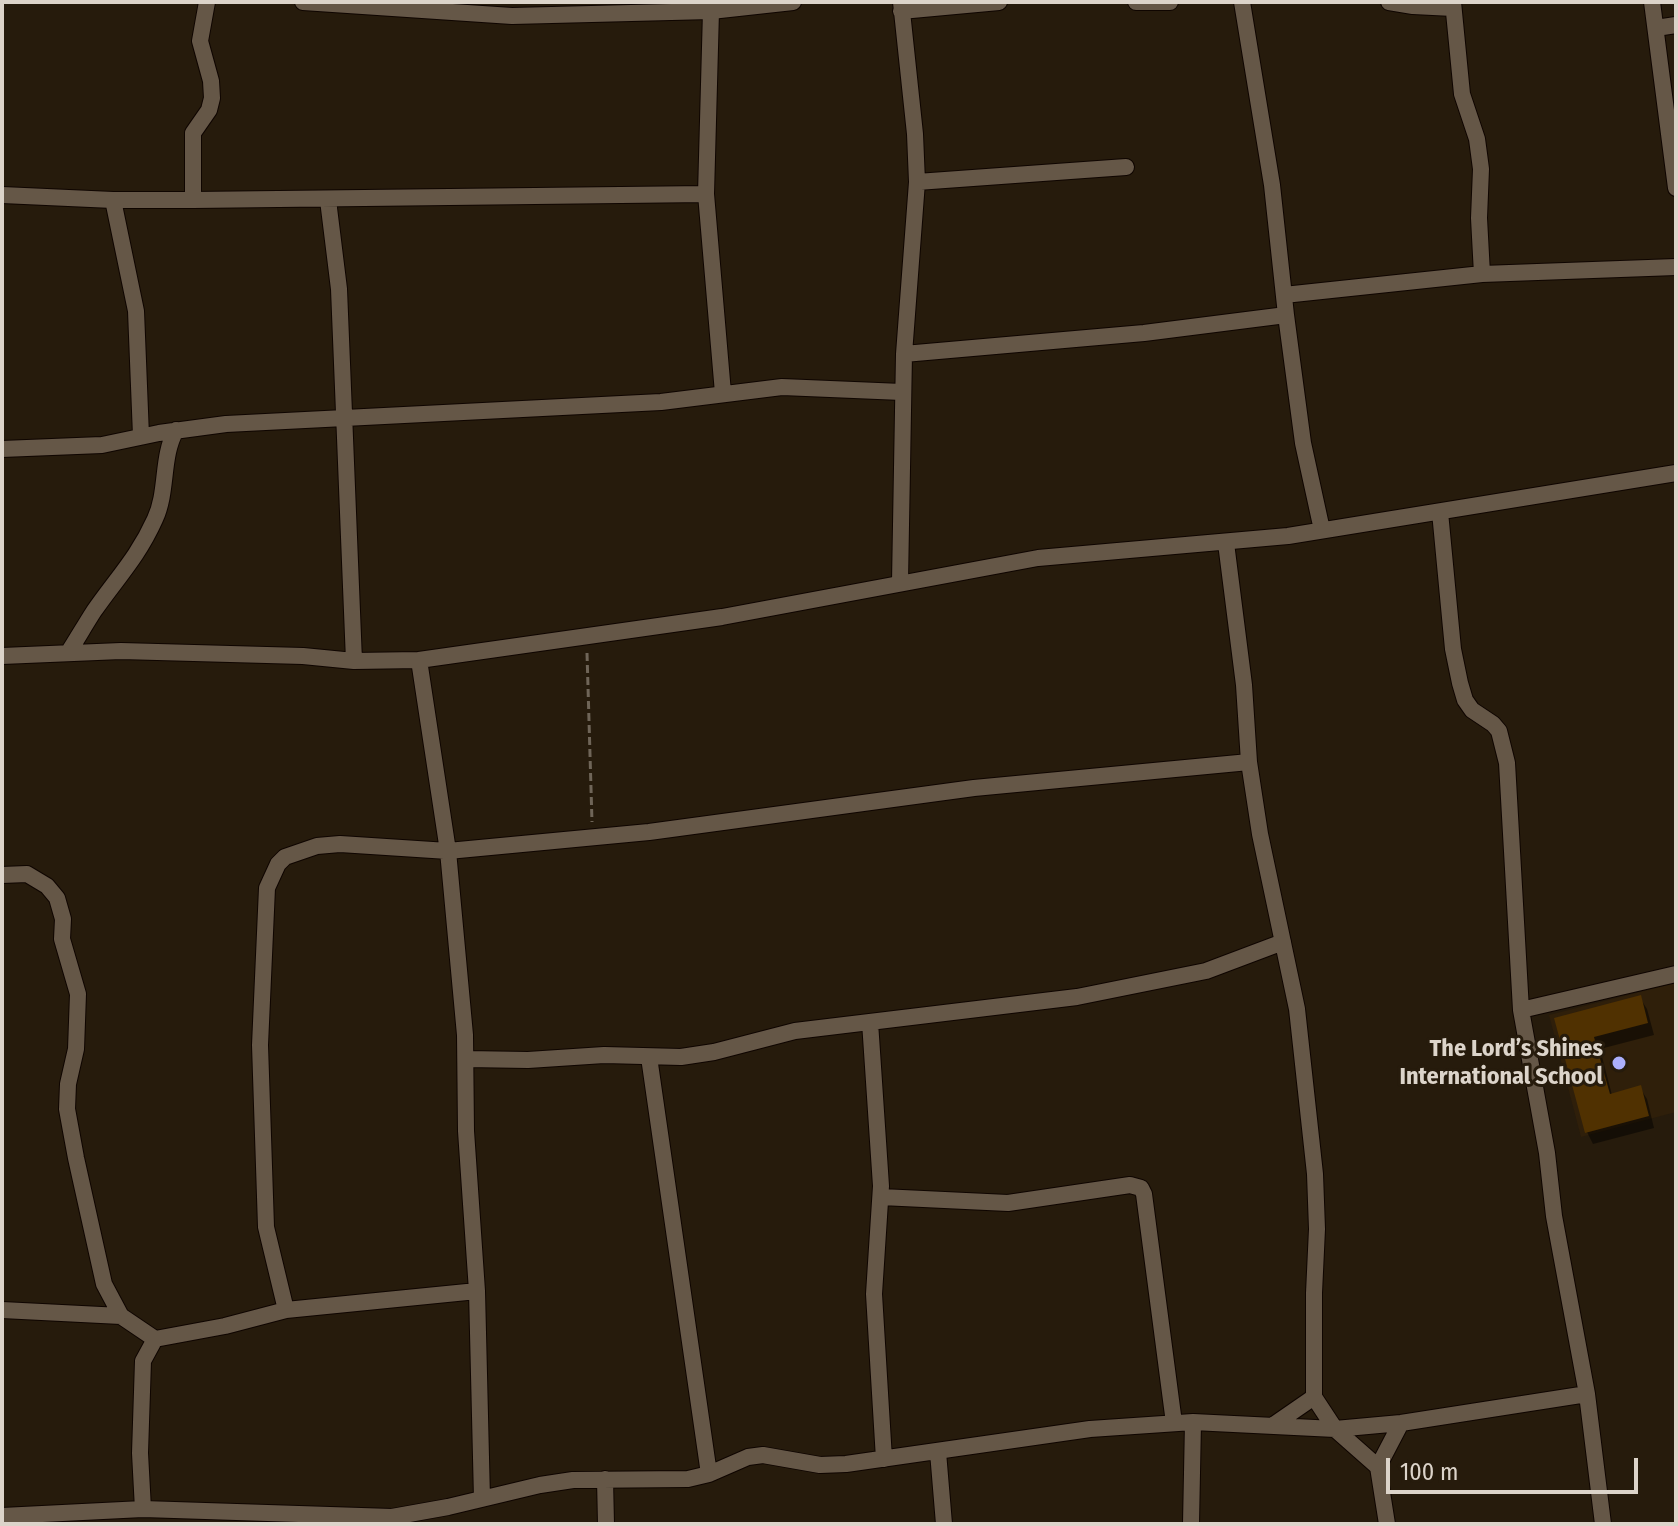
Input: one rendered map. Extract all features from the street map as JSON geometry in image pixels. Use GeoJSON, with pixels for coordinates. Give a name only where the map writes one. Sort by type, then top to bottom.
{"type":"FeatureCollection","features":[{"type":"Feature","properties":{"kind":"street"},"geometry":{"type":"LineString","coordinates":[[193,200],[193,133],[209,110],[212,98],[211,81],[200,41],[207,2]]}},
{"type":"Feature","properties":{"kind":"street"},"geometry":{"type":"LineString","coordinates":[[303,2],[512,16],[711,11],[793,2]]}},
{"type":"Feature","properties":{"kind":"street"},"geometry":{"type":"LineString","coordinates":[[900,582],[902,392],[917,182],[901,7],[999,2]]}},
{"type":"Feature","properties":{"kind":"street"},"geometry":{"type":"LineString","coordinates":[[1136,2],[1170,2]]}},
{"type":"Feature","properties":{"kind":"street"},"geometry":{"type":"LineString","coordinates":[[1242,2],[1272,185],[1303,443],[1322,530]]}},
{"type":"Feature","properties":{"kind":"street"},"geometry":{"type":"LineString","coordinates":[[1389,2],[1413,6],[1453,5],[1462,94],[1477,139],[1481,169],[1479,218],[1482,274]]}},
{"type":"Feature","properties":{"kind":"street"},"geometry":{"type":"LineString","coordinates":[[1652,2],[1676,188]]}},
{"type":"Feature","properties":{"kind":"street"},"geometry":{"type":"LineString","coordinates":[[711,11],[706,194],[723,393]]}},
{"type":"Feature","properties":{"kind":"street"},"geometry":{"type":"LineString","coordinates":[[1656,28],[1676,25]]}},
{"type":"Feature","properties":{"kind":"street"},"geometry":{"type":"LineString","coordinates":[[917,182],[1126,167]]}},
{"type":"Feature","properties":{"kind":"street"},"geometry":{"type":"LineString","coordinates":[[2,195],[113,200],[328,200],[706,194]]}},
{"type":"Feature","properties":{"kind":"street"},"geometry":{"type":"LineString","coordinates":[[113,200],[136,311],[141,436]]}},
{"type":"Feature","properties":{"kind":"street"},"geometry":{"type":"LineString","coordinates":[[328,200],[339,289],[354,661]]}},
{"type":"Feature","properties":{"kind":"street"},"geometry":{"type":"LineString","coordinates":[[1284,295],[1482,274],[1676,267]]}},
{"type":"Feature","properties":{"kind":"street"},"geometry":{"type":"LineString","coordinates":[[904,354],[1144,333],[1286,315]]}},
{"type":"Feature","properties":{"kind":"street"},"geometry":{"type":"LineString","coordinates":[[2,449],[102,445],[176,430],[226,424],[661,402],[782,387],[902,392]]}},
{"type":"Feature","properties":{"kind":"street"},"geometry":{"type":"LineString","coordinates":[[68,653],[92,614],[132,563],[148,535],[157,514],[171,439],[176,430]]}},
{"type":"Feature","properties":{"kind":"street"},"geometry":{"type":"LineString","coordinates":[[2,656],[121,651],[354,661],[419,660],[587,638],[810,602],[900,582],[1038,558],[1226,543],[1676,473]]}},
{"type":"Feature","properties":{"kind":"street"},"geometry":{"type":"LineString","coordinates":[[1440,512],[1453,649],[1460,683],[1472,710],[1499,731],[1507,763],[1521,1010],[1587,1394],[1603,1524]]}},
{"type":"Feature","properties":{"kind":"street"},"geometry":{"type":"LineString","coordinates":[[1226,543],[1244,685],[1249,762],[1260,834],[1297,1009],[1315,1174],[1314,1397],[1335,1429],[1378,1467]]}},
{"type":"Feature","properties":{"kind":"street"},"geometry":{"type":"LineString","coordinates":[[419,660],[448,851],[466,1059],[466,1131],[477,1291],[482,1499]]}},
{"type":"Feature","properties":{"kind":"street"},"geometry":{"type":"LineString","coordinates":[[286,1310],[266,1227],[260,1045],[267,888],[278,864],[285,857],[317,846],[340,844],[448,851],[592,837],[739,822],[974,788],[1249,762]]}},
{"type":"Feature","properties":{"kind":"street"},"geometry":{"type":"LineString","coordinates":[[2,875],[27,874],[47,886],[57,898],[63,919],[62,939],[79,1008],[67,1109],[104,1284],[121,1316],[155,1339],[225,1326],[286,1310],[477,1291]]}},
{"type":"Feature","properties":{"kind":"street"},"geometry":{"type":"LineString","coordinates":[[466,1059],[528,1060],[604,1055],[681,1057],[714,1052],[795,1031],[1077,997],[1206,971],[1283,942]]}},
{"type":"Feature","properties":{"kind":"street"},"geometry":{"type":"LineString","coordinates":[[1521,1010],[1676,974]]}},
{"type":"Feature","properties":{"kind":"street"},"geometry":{"type":"LineString","coordinates":[[870,1022],[881,1197],[874,1294],[884,1459]]}},
{"type":"Feature","properties":{"kind":"street"},"geometry":{"type":"LineString","coordinates":[[649,1057],[709,1474]]}},
{"type":"Feature","properties":{"kind":"street"},"geometry":{"type":"LineString","coordinates":[[881,1197],[1008,1203],[1130,1185],[1141,1188],[1174,1423]]}},
{"type":"Feature","properties":{"kind":"street"},"geometry":{"type":"LineString","coordinates":[[2,1310],[121,1316]]}},
{"type":"Feature","properties":{"kind":"street"},"geometry":{"type":"LineString","coordinates":[[143,1509],[140,1453],[143,1361],[155,1339]]}},
{"type":"Feature","properties":{"kind":"street"},"geometry":{"type":"LineString","coordinates":[[2,1516],[21,1519],[143,1509],[193,1518],[329,1520],[392,1517],[540,1485],[605,1479],[688,1479],[709,1474],[748,1457],[763,1455],[820,1465],[938,1452],[1090,1429],[1193,1422],[1335,1429],[1401,1423],[1587,1394]]}},
{"type":"Feature","properties":{"kind":"street"},"geometry":{"type":"LineString","coordinates":[[1272,1426],[1314,1397]]}},
{"type":"Feature","properties":{"kind":"street"},"geometry":{"type":"LineString","coordinates":[[1191,1524],[1193,1422]]}},
{"type":"Feature","properties":{"kind":"street"},"geometry":{"type":"LineString","coordinates":[[1387,1524],[1378,1467],[1401,1423]]}},
{"type":"Feature","properties":{"kind":"street"},"geometry":{"type":"LineString","coordinates":[[938,1452],[944,1524]]}},
{"type":"Feature","properties":{"kind":"street"},"geometry":{"type":"LineString","coordinates":[[605,1479],[606,1524]]}},
{"type":"Feature","properties":{"kind":"path"},"geometry":{"type":"LineString","coordinates":[[587,638],[592,837]]}},
{"type":"Feature","properties":{"kind":"shaded area","name":"The Lord’s Shines International School"},"geometry":{"type":"Polygon","coordinates":[[[1676,983],[1676,1112],[1581,1137],[1549,1015],[1676,983]]]}},
{"type":"Feature","properties":{"kind":"building"},"geometry":{"type":"Polygon","coordinates":[[[1641,995],[1648,1023],[1594,1037],[1610,1094],[1641,1085],[1649,1116],[1585,1133],[1554,1018],[1641,995]]]}},
{"type":"Feature","properties":{"kind":"place","name":"The Lord’s Shines International School"},"geometry":{"type":"Point","coordinates":[1619,1063]}}]}
